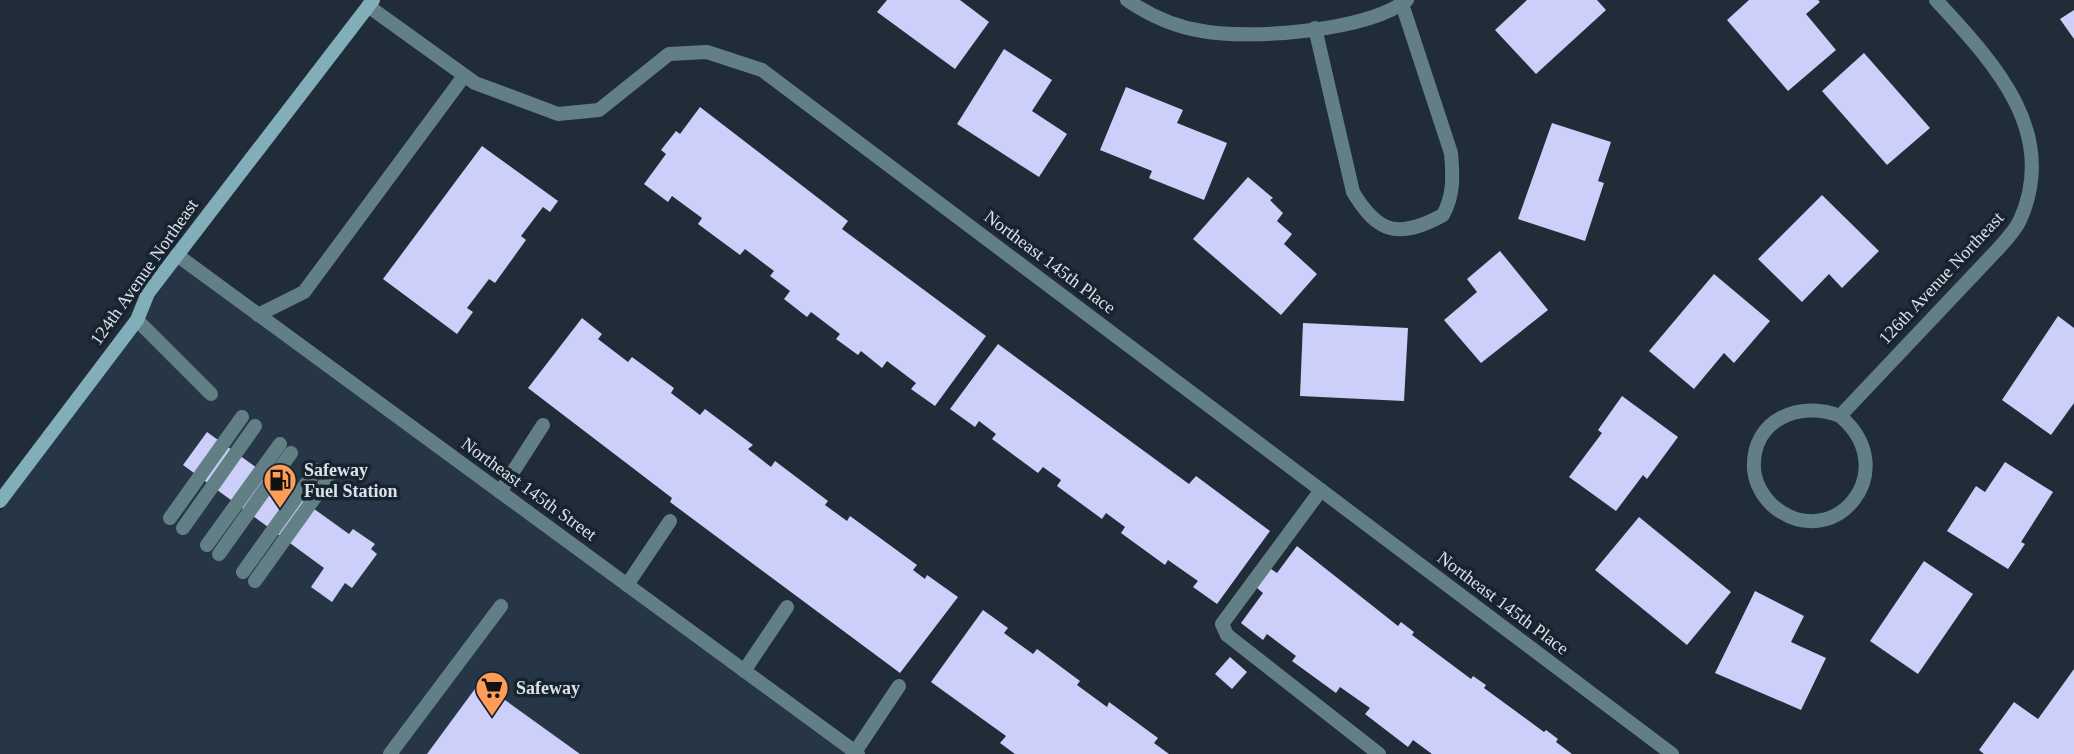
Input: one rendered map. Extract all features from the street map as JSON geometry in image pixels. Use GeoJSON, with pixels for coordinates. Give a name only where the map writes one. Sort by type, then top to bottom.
{"type":"FeatureCollection","features":[{"type":"Feature","properties":{"kind":"street"},"geometry":{"type":"LineString","coordinates":[[1127,0],[1146,13],[1201,31],[1268,35],[1356,21],[1405,2],[1451,153],[1451,200],[1443,215],[1403,231],[1378,225],[1366,214],[1353,191],[1315,28]]}},
{"type":"Feature","properties":{"kind":"street","name":"126th Avenue Northeast"},"geometry":{"type":"LineString","coordinates":[[1840,416],[1997,250],[2019,222],[2029,194],[2033,149],[2016,99],[1974,41],[1936,0]]}},
{"type":"Feature","properties":{"kind":"street","name":"Northeast 145th Place"},"geometry":{"type":"LineString","coordinates":[[371,3],[475,83],[558,114],[599,110],[669,54],[707,52],[762,70],[1672,754]]}},
{"type":"Feature","properties":{"kind":"street","name":"124th Avenue Northeast"},"geometry":{"type":"LineString","coordinates":[[0,501],[137,320],[148,293],[371,3]]}},
{"type":"Feature","properties":{"kind":"street"},"geometry":{"type":"LineString","coordinates":[[258,315],[304,292],[464,76]]}},
{"type":"Feature","properties":{"kind":"street","name":"Northeast 145th Street"},"geometry":{"type":"LineString","coordinates":[[177,255],[856,753]]}},
{"type":"Feature","properties":{"kind":"street"},"geometry":{"type":"LineString","coordinates":[[137,320],[211,394]]}},
{"type":"Feature","properties":{"kind":"street"},"geometry":{"type":"LineString","coordinates":[[1806,408],[1824,409],[1840,416],[1854,428],[1865,452],[1866,478],[1859,494],[1847,508],[1824,519],[1797,520],[1781,513],[1768,501],[1758,486],[1755,460],[1762,435],[1774,421],[1789,412],[1806,408]]}},
{"type":"Feature","properties":{"kind":"street"},"geometry":{"type":"LineString","coordinates":[[170,518],[242,417]]}},
{"type":"Feature","properties":{"kind":"street"},"geometry":{"type":"LineString","coordinates":[[500,492],[543,425]]}},
{"type":"Feature","properties":{"kind":"street"},"geometry":{"type":"LineString","coordinates":[[183,528],[256,426]]}},
{"type":"Feature","properties":{"kind":"street"},"geometry":{"type":"LineString","coordinates":[[207,545],[285,448],[219,554]]}},
{"type":"Feature","properties":{"kind":"street"},"geometry":{"type":"LineString","coordinates":[[249,577],[322,475]]}},
{"type":"Feature","properties":{"kind":"street"},"geometry":{"type":"LineString","coordinates":[[1321,490],[1222,624],[1227,635],[1379,754]]}},
{"type":"Feature","properties":{"kind":"street"},"geometry":{"type":"LineString","coordinates":[[627,585],[670,522]]}},
{"type":"Feature","properties":{"kind":"street"},"geometry":{"type":"LineString","coordinates":[[390,754],[501,606]]}},
{"type":"Feature","properties":{"kind":"street"},"geometry":{"type":"LineString","coordinates":[[744,671],[787,607]]}},
{"type":"Feature","properties":{"kind":"street"},"geometry":{"type":"LineString","coordinates":[[856,753],[900,686]]}},
{"type":"Feature","properties":{"kind":"shaded area"},"geometry":{"type":"Polygon","coordinates":[[[177,255],[856,754],[0,754],[0,513],[137,320],[177,255]]]}},
{"type":"Feature","properties":{"kind":"building"},"geometry":{"type":"Polygon","coordinates":[[[887,0],[960,0],[989,22],[955,69],[877,12],[887,0]]]}},
{"type":"Feature","properties":{"kind":"building"},"geometry":{"type":"Polygon","coordinates":[[[1527,0],[1597,0],[1606,10],[1536,74],[1495,30],[1527,0]]]}},
{"type":"Feature","properties":{"kind":"building"},"geometry":{"type":"Polygon","coordinates":[[[1749,0],[1818,0],[1820,2],[1806,14],[1836,50],[1788,91],[1727,20],[1749,0]]]}},
{"type":"Feature","properties":{"kind":"building"},"geometry":{"type":"Polygon","coordinates":[[[2074,10],[2074,39],[2060,19],[2074,10]]]}},
{"type":"Feature","properties":{"kind":"building"},"geometry":{"type":"Polygon","coordinates":[[[1004,49],[1052,80],[1032,111],[1067,134],[1039,177],[957,124],[1004,49]]]}},
{"type":"Feature","properties":{"kind":"building"},"geometry":{"type":"Polygon","coordinates":[[[1864,53],[1930,128],[1887,165],[1822,91],[1864,53]]]}},
{"type":"Feature","properties":{"kind":"building"},"geometry":{"type":"Polygon","coordinates":[[[1126,87],[1183,110],[1177,123],[1227,143],[1204,200],[1149,178],[1152,171],[1100,150],[1126,87]]]}},
{"type":"Feature","properties":{"kind":"building"},"geometry":{"type":"Polygon","coordinates":[[[700,107],[848,221],[842,229],[986,336],[935,406],[911,389],[916,383],[887,361],[882,368],[861,351],[858,355],[836,339],[840,334],[811,312],[807,317],[784,299],[790,291],[770,276],[774,271],[745,249],[740,255],[698,224],[702,218],[672,196],[668,202],[644,184],[666,154],[661,150],[676,131],[680,134],[700,107]]]}},
{"type":"Feature","properties":{"kind":"building"},"geometry":{"type":"Polygon","coordinates":[[[1552,123],[1611,142],[1598,181],[1604,183],[1585,241],[1518,219],[1552,123]]]}},
{"type":"Feature","properties":{"kind":"building"},"geometry":{"type":"Polygon","coordinates":[[[482,146],[558,201],[550,212],[543,207],[521,236],[526,240],[495,283],[489,279],[467,308],[473,312],[457,334],[383,279],[482,146]]]}},
{"type":"Feature","properties":{"kind":"building"},"geometry":{"type":"Polygon","coordinates":[[[1248,177],[1273,198],[1270,200],[1283,213],[1277,221],[1292,234],[1284,244],[1317,274],[1281,315],[1193,239],[1248,177]]]}},
{"type":"Feature","properties":{"kind":"building"},"geometry":{"type":"Polygon","coordinates":[[[1822,195],[1879,251],[1842,288],[1829,274],[1802,302],[1758,259],[1822,195]]]}},
{"type":"Feature","properties":{"kind":"building"},"geometry":{"type":"Polygon","coordinates":[[[1500,251],[1548,310],[1481,363],[1444,320],[1477,292],[1467,279],[1500,251]]]}},
{"type":"Feature","properties":{"kind":"building"},"geometry":{"type":"Polygon","coordinates":[[[1714,274],[1770,321],[1734,363],[1724,353],[1694,389],[1649,351],[1714,274]]]}},
{"type":"Feature","properties":{"kind":"building"},"geometry":{"type":"Polygon","coordinates":[[[2058,316],[2074,328],[2074,403],[2051,435],[2002,400],[2058,316]]]}},
{"type":"Feature","properties":{"kind":"building"},"geometry":{"type":"Polygon","coordinates":[[[582,318],[602,334],[598,339],[628,362],[632,357],[674,388],[671,393],[700,415],[705,409],[753,445],[748,449],[771,467],[775,461],[828,501],[825,505],[847,521],[850,516],[917,565],[913,570],[925,579],[927,575],[958,597],[900,673],[670,502],[672,498],[528,388],[582,318]]]}},
{"type":"Feature","properties":{"kind":"building"},"geometry":{"type":"Polygon","coordinates":[[[1303,323],[1408,328],[1404,401],[1300,396],[1303,323]]]}},
{"type":"Feature","properties":{"kind":"building"},"geometry":{"type":"Polygon","coordinates":[[[998,344],[1189,484],[1196,476],[1270,531],[1217,604],[1193,587],[1198,581],[1168,560],[1165,565],[1121,533],[1125,527],[1106,513],[1102,519],[1057,486],[1061,480],[1043,467],[1038,473],[992,439],[996,434],[979,421],[975,427],[950,409],[998,344]]]}},
{"type":"Feature","properties":{"kind":"building"},"geometry":{"type":"Polygon","coordinates":[[[1622,396],[1678,437],[1647,479],[1643,475],[1616,511],[1569,477],[1602,433],[1598,430],[1622,396]]]}},
{"type":"Feature","properties":{"kind":"building"},"geometry":{"type":"Polygon","coordinates":[[[207,432],[349,534],[353,529],[375,544],[371,549],[377,554],[352,588],[345,583],[332,602],[311,587],[324,568],[183,465],[207,432]]]}},
{"type":"Feature","properties":{"kind":"building"},"geometry":{"type":"Polygon","coordinates":[[[2005,462],[2053,492],[2021,542],[2025,544],[2008,569],[1947,531],[1976,486],[1985,492],[2005,462]]]}},
{"type":"Feature","properties":{"kind":"building"},"geometry":{"type":"Polygon","coordinates":[[[1639,517],[1731,592],[1687,645],[1595,570],[1639,517]]]}},
{"type":"Feature","properties":{"kind":"building"},"geometry":{"type":"Polygon","coordinates":[[[1297,546],[1398,626],[1401,622],[1414,632],[1412,635],[1471,679],[1473,676],[1486,685],[1484,688],[1544,732],[1546,730],[1558,739],[1556,742],[1572,754],[1432,754],[1413,740],[1408,747],[1365,714],[1370,708],[1340,687],[1336,693],[1292,661],[1296,656],[1267,634],[1263,640],[1241,623],[1263,593],[1257,588],[1271,569],[1277,573],[1297,546]]]}},
{"type":"Feature","properties":{"kind":"building"},"geometry":{"type":"Polygon","coordinates":[[[1924,561],[1973,594],[1918,674],[1870,641],[1924,561]]]}},
{"type":"Feature","properties":{"kind":"building"},"geometry":{"type":"Polygon","coordinates":[[[1755,591],[1804,616],[1791,642],[1826,658],[1801,710],[1715,673],[1755,591]]]}},
{"type":"Feature","properties":{"kind":"building"},"geometry":{"type":"Polygon","coordinates":[[[983,610],[1008,628],[1004,633],[1033,654],[1037,649],[1080,681],[1077,685],[1107,707],[1109,702],[1158,738],[1154,743],[1169,754],[1015,754],[1000,743],[1006,736],[931,682],[983,610]]]}},
{"type":"Feature","properties":{"kind":"building"},"geometry":{"type":"Polygon","coordinates":[[[1230,657],[1247,672],[1232,689],[1215,674],[1230,657]]]}},
{"type":"Feature","properties":{"kind":"building"},"geometry":{"type":"Polygon","coordinates":[[[2074,669],[2074,754],[1984,754],[1979,750],[2014,702],[2038,719],[2074,669]]]}},
{"type":"Feature","properties":{"kind":"building","name":"Safeway"},"geometry":{"type":"Polygon","coordinates":[[[480,682],[580,754],[427,754],[480,682]]]}},
{"type":"Feature","properties":{"kind":"place","name":"Safeway Fuel Station"},"geometry":{"type":"Point","coordinates":[280,510]}},
{"type":"Feature","properties":{"kind":"place","name":"Safeway"},"geometry":{"type":"Point","coordinates":[492,718]}}]}
